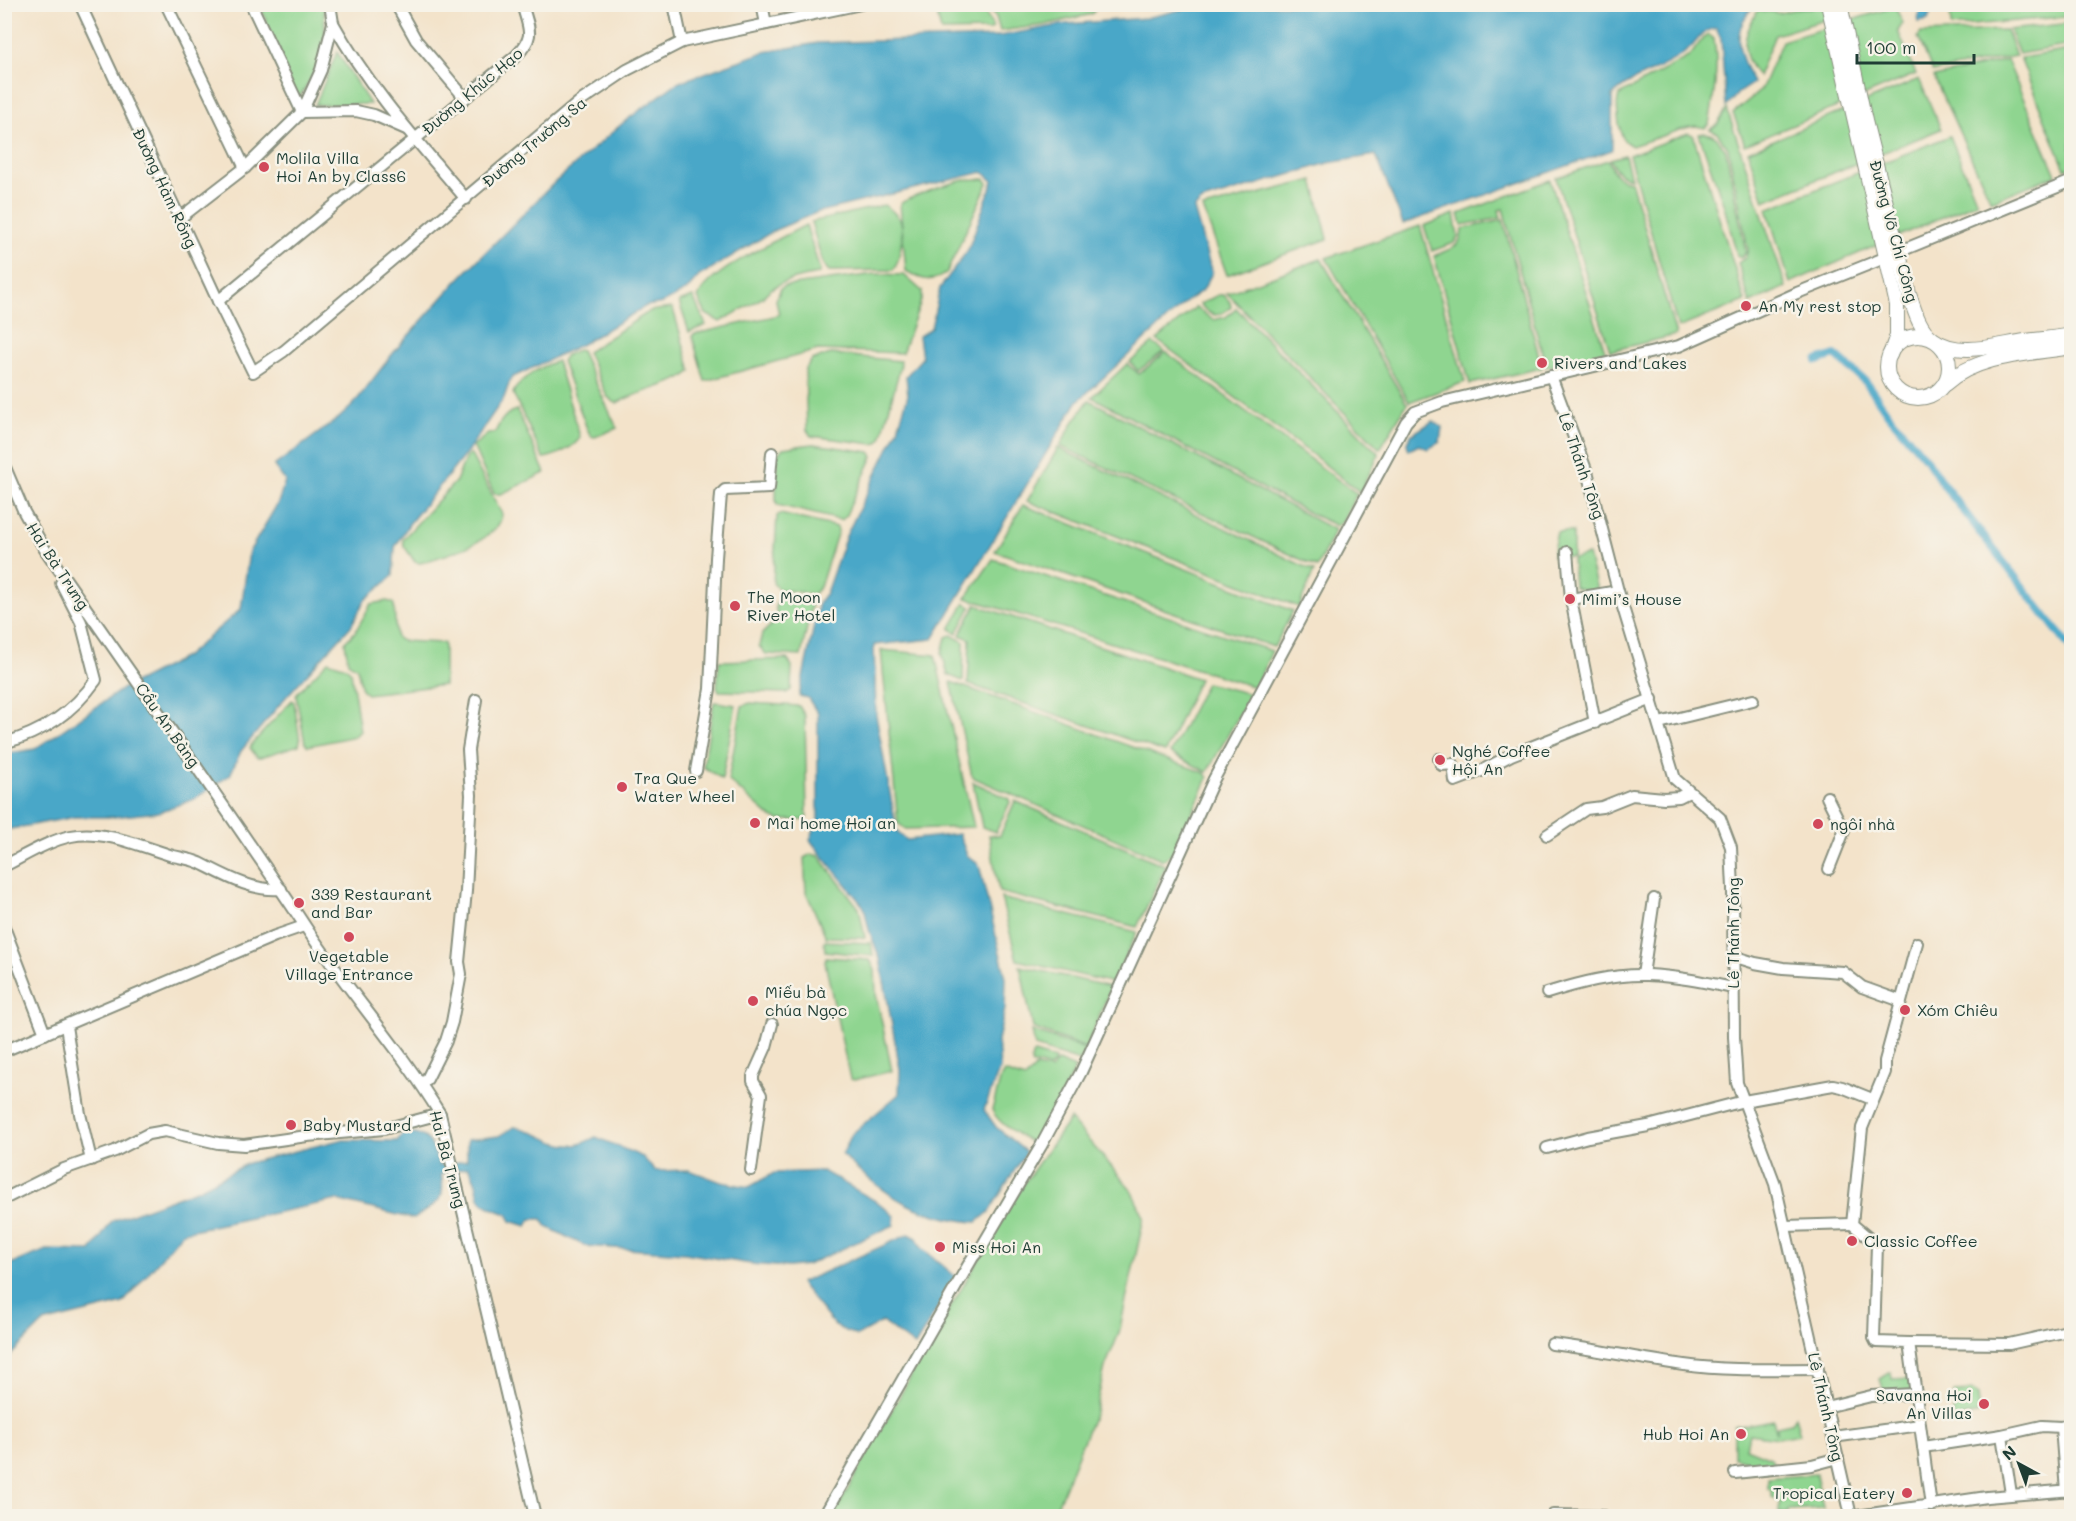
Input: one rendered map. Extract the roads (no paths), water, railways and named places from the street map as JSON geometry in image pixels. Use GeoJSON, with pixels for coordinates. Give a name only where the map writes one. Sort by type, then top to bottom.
{"type":"FeatureCollection","features":[{"type":"Feature","properties":{"kind":"main road"},"geometry":{"type":"LineString","coordinates":[[1828,4],[1860,122]]}},
{"type":"Feature","properties":{"kind":"main road"},"geometry":{"type":"LineString","coordinates":[[1840,4],[1860,122]]}},
{"type":"Feature","properties":{"kind":"main road","name":"Đường Võ Chí Công"},"geometry":{"type":"LineString","coordinates":[[1860,122],[1892,255],[1898,320],[1897,335],[1890,355]]}},
{"type":"Feature","properties":{"kind":"main road","name":"Đường Võ Chí Công"},"geometry":{"type":"LineString","coordinates":[[1892,255],[1915,312],[1933,339]]}},
{"type":"Feature","properties":{"kind":"main road"},"geometry":{"type":"LineString","coordinates":[[2072,335],[1971,349],[1950,347],[1922,336],[1912,337],[1902,340],[1890,355],[1887,364],[1892,383],[1898,391],[1906,396],[1926,397],[1935,393],[1964,370],[1984,363],[2072,347]]}},
{"type":"Feature","properties":{"kind":"main road"},"geometry":{"type":"LineString","coordinates":[[1933,339],[1947,355],[1950,365],[1943,386]]}},
{"type":"Feature","properties":{"kind":"street"},"geometry":{"type":"LineString","coordinates":[[166,4],[245,168]]}},
{"type":"Feature","properties":{"kind":"street"},"geometry":{"type":"LineString","coordinates":[[251,4],[302,112]]}},
{"type":"Feature","properties":{"kind":"street"},"geometry":{"type":"LineString","coordinates":[[330,4],[333,23],[352,58],[406,129],[466,199]]}},
{"type":"Feature","properties":{"kind":"street"},"geometry":{"type":"LineString","coordinates":[[396,4],[416,40],[465,98]]}},
{"type":"Feature","properties":{"kind":"street","name":"Đường Khúc Hạo"},"geometry":{"type":"LineString","coordinates":[[218,301],[465,98],[527,44],[529,31],[522,4]]}},
{"type":"Feature","properties":{"kind":"street"},"geometry":{"type":"LineString","coordinates":[[674,4],[682,42]]}},
{"type":"Feature","properties":{"kind":"street"},"geometry":{"type":"LineString","coordinates":[[762,4],[766,24]]}},
{"type":"Feature","properties":{"kind":"street","name":"Đường Trường Sa"},"geometry":{"type":"LineString","coordinates":[[253,372],[284,351],[578,103],[627,70],[682,42],[861,4]]}},
{"type":"Feature","properties":{"kind":"street","name":"Đường Hàm Rồng"},"geometry":{"type":"LineString","coordinates":[[82,5],[253,372]]}},
{"type":"Feature","properties":{"kind":"street"},"geometry":{"type":"LineString","coordinates":[[180,218],[245,168],[302,112],[321,70],[333,23]]}},
{"type":"Feature","properties":{"kind":"street"},"geometry":{"type":"LineString","coordinates":[[302,112],[356,111],[374,115],[406,129]]}},
{"type":"Feature","properties":{"kind":"street"},"geometry":{"type":"LineString","coordinates":[[824,1516],[973,1257],[981,1248],[1041,1146],[1081,1072],[1214,779],[1406,422],[1415,412],[1442,402],[1679,346],[1797,293],[2072,181]]}},
{"type":"Feature","properties":{"kind":"street","name":"Lê Thánh Tông"},"geometry":{"type":"LineString","coordinates":[[1551,376],[1588,475],[1618,591],[1675,779],[1720,818],[1731,847],[1734,1037],[1737,1083],[1775,1184],[1851,1516]]}},
{"type":"Feature","properties":{"kind":"street"},"geometry":{"type":"LineString","coordinates":[[696,771],[710,689],[718,508],[721,494],[725,490],[769,488],[772,453]]}},
{"type":"Feature","properties":{"kind":"street","name":"Hai Bà Trưng"},"geometry":{"type":"LineString","coordinates":[[4,465],[29,521],[51,558],[122,661]]}},
{"type":"Feature","properties":{"kind":"street"},"geometry":{"type":"LineString","coordinates":[[1567,552],[1570,599],[1595,723]]}},
{"type":"Feature","properties":{"kind":"street"},"geometry":{"type":"LineString","coordinates":[[4,743],[54,722],[68,711],[96,680],[81,622],[51,558]]}},
{"type":"Feature","properties":{"kind":"street"},"geometry":{"type":"LineString","coordinates":[[1570,599],[1618,591]]}},
{"type":"Feature","properties":{"kind":"street","name":"Cầu An Bàng"},"geometry":{"type":"LineString","coordinates":[[122,661],[214,790]]}},
{"type":"Feature","properties":{"kind":"street"},"geometry":{"type":"LineString","coordinates":[[1439,759],[1442,765],[1453,764],[1455,781],[1481,771],[1511,755],[1652,699]]}},
{"type":"Feature","properties":{"kind":"street"},"geometry":{"type":"LineString","coordinates":[[422,1084],[427,1079],[446,1041],[461,974],[459,962],[466,891],[471,795],[468,750],[477,700]]}},
{"type":"Feature","properties":{"kind":"street"},"geometry":{"type":"LineString","coordinates":[[1659,723],[1753,700]]}},
{"type":"Feature","properties":{"kind":"street","name":"Hai Bà Trưng"},"geometry":{"type":"LineString","coordinates":[[214,790],[304,926],[422,1084],[440,1114],[536,1516]]}},
{"type":"Feature","properties":{"kind":"street"},"geometry":{"type":"LineString","coordinates":[[1547,835],[1586,808],[1602,807],[1632,795],[1664,798],[1689,792]]}},
{"type":"Feature","properties":{"kind":"street"},"geometry":{"type":"LineString","coordinates":[[1827,797],[1844,831],[1829,869]]}},
{"type":"Feature","properties":{"kind":"street"},"geometry":{"type":"LineString","coordinates":[[4,866],[56,841],[90,834],[153,848],[197,862],[245,883],[281,889]]}},
{"type":"Feature","properties":{"kind":"street"},"geometry":{"type":"LineString","coordinates":[[1643,975],[1654,899]]}},
{"type":"Feature","properties":{"kind":"street"},"geometry":{"type":"LineString","coordinates":[[4,1051],[275,936],[304,926]]}},
{"type":"Feature","properties":{"kind":"street"},"geometry":{"type":"LineString","coordinates":[[4,927],[45,1034]]}},
{"type":"Feature","properties":{"kind":"street"},"geometry":{"type":"LineString","coordinates":[[1852,1224],[1862,1128],[1885,1072],[1885,1061],[1917,943]]}},
{"type":"Feature","properties":{"kind":"street"},"geometry":{"type":"LineString","coordinates":[[1733,956],[1783,968],[1843,972],[1862,987],[1901,1001]]}},
{"type":"Feature","properties":{"kind":"street"},"geometry":{"type":"LineString","coordinates":[[1547,993],[1579,983],[1643,975],[1681,978],[1733,988]]}},
{"type":"Feature","properties":{"kind":"street"},"geometry":{"type":"LineString","coordinates":[[751,1170],[761,1095],[753,1081],[753,1076],[766,1047],[772,1024]]}},
{"type":"Feature","properties":{"kind":"street"},"geometry":{"type":"LineString","coordinates":[[66,1026],[80,1114],[91,1160]]}},
{"type":"Feature","properties":{"kind":"street"},"geometry":{"type":"LineString","coordinates":[[1547,1148],[1588,1137],[1648,1126],[1744,1101],[1833,1085],[1872,1099]]}},
{"type":"Feature","properties":{"kind":"street"},"geometry":{"type":"LineString","coordinates":[[4,1199],[64,1169],[115,1151],[148,1134],[165,1131],[243,1146],[307,1136],[384,1129],[440,1114]]}},
{"type":"Feature","properties":{"kind":"street"},"geometry":{"type":"LineString","coordinates":[[1785,1226],[1852,1224],[1877,1245],[1874,1338],[1876,1342],[2009,1344],[2072,1330]]}},
{"type":"Feature","properties":{"kind":"street"},"geometry":{"type":"LineString","coordinates":[[1909,1343],[1931,1506]]}},
{"type":"Feature","properties":{"kind":"street"},"geometry":{"type":"LineString","coordinates":[[1552,1344],[1596,1349],[1684,1365],[1733,1369],[1818,1369]]}},
{"type":"Feature","properties":{"kind":"street"},"geometry":{"type":"LineString","coordinates":[[1826,1407],[1871,1396],[1915,1394]]}},
{"type":"Feature","properties":{"kind":"street"},"geometry":{"type":"LineString","coordinates":[[1833,1437],[1920,1425]]}},
{"type":"Feature","properties":{"kind":"street"},"geometry":{"type":"LineString","coordinates":[[1857,1516],[2011,1494],[2069,1490],[2066,1425],[2042,1426],[2002,1435],[1923,1447]]}},
{"type":"Feature","properties":{"kind":"street"},"geometry":{"type":"LineString","coordinates":[[2002,1435],[2011,1494]]}},
{"type":"Feature","properties":{"kind":"street"},"geometry":{"type":"LineString","coordinates":[[1735,1473],[1812,1465],[1838,1458]]}},
{"type":"Feature","properties":{"kind":"street"},"geometry":{"type":"LineString","coordinates":[[1553,1515],[1604,1516]]}},
{"type":"Feature","properties":{"kind":"water"},"geometry":{"type":"Polygon","coordinates":[[[1201,5],[1755,5],[1742,24],[1739,34],[1741,52],[1753,83],[1738,93],[1726,107],[1721,39],[1716,28],[1710,30],[1702,34],[1679,57],[1630,83],[1612,96],[1612,150],[1403,224],[1376,155],[1328,163],[1202,201],[1194,209],[1212,273],[1203,290],[1187,301],[1077,402],[933,639],[874,645],[876,715],[897,832],[907,840],[959,834],[967,855],[979,865],[1006,978],[1005,1009],[998,1040],[1000,1068],[984,1110],[996,1127],[1026,1152],[989,1212],[977,1222],[956,1220],[919,1210],[888,1193],[842,1155],[852,1134],[899,1094],[900,1069],[880,959],[869,930],[864,907],[810,840],[818,820],[818,714],[808,698],[799,696],[819,602],[826,593],[846,536],[898,429],[908,395],[906,376],[922,358],[919,336],[931,328],[940,288],[968,250],[993,181],[983,172],[818,212],[775,230],[699,276],[687,290],[663,303],[646,306],[582,344],[511,378],[504,398],[464,456],[409,524],[395,547],[393,576],[365,600],[351,626],[286,697],[241,751],[230,775],[194,799],[159,812],[113,817],[75,817],[5,830],[5,754],[35,749],[124,688],[185,657],[241,609],[249,552],[278,503],[285,481],[274,466],[353,405],[394,352],[457,281],[555,182],[624,122],[677,83],[764,52],[818,43],[994,37],[1066,24],[1146,18],[1201,5]]]}},
{"type":"Feature","properties":{"kind":"water"},"geometry":{"type":"Polygon","coordinates":[[[1920,5],[1933,5],[1928,20],[1918,22],[1920,5]]]}},
{"type":"Feature","properties":{"kind":"water"},"geometry":{"type":"Polygon","coordinates":[[[1433,421],[1442,427],[1440,442],[1428,449],[1419,445],[1409,450],[1407,444],[1411,435],[1433,421]]]}},
{"type":"Feature","properties":{"kind":"water"},"geometry":{"type":"Polygon","coordinates":[[[514,1127],[566,1145],[579,1144],[596,1137],[643,1157],[655,1171],[689,1170],[721,1182],[749,1187],[774,1173],[823,1171],[879,1203],[894,1216],[894,1225],[807,1265],[788,1267],[751,1264],[685,1253],[585,1246],[547,1227],[542,1219],[531,1219],[527,1226],[511,1221],[507,1214],[485,1204],[478,1196],[474,1177],[468,1167],[441,1174],[442,1191],[438,1201],[414,1219],[337,1200],[183,1232],[123,1303],[43,1323],[5,1361],[5,1266],[47,1250],[91,1251],[112,1221],[199,1189],[248,1163],[340,1140],[397,1141],[403,1134],[412,1134],[425,1137],[429,1141],[439,1166],[467,1160],[467,1140],[499,1136],[514,1127]]]}},
{"type":"Feature","properties":{"kind":"water"},"geometry":{"type":"Polygon","coordinates":[[[909,1234],[917,1238],[921,1247],[956,1277],[915,1346],[882,1322],[857,1336],[835,1326],[800,1283],[909,1234]]]}},
{"type":"Feature","properties":{"kind":"waterway"},"geometry":{"type":"LineString","coordinates":[[1817,361],[1835,355],[1866,382],[1888,414],[1927,460],[1942,483],[2072,650]]}},
{"type":"Feature","properties":{"kind":"place","name":"Molila Villa Hoi An by Class6"},"geometry":{"type":"Point","coordinates":[264,167]}},
{"type":"Feature","properties":{"kind":"place","name":"An My rest stop"},"geometry":{"type":"Point","coordinates":[1746,306]}},
{"type":"Feature","properties":{"kind":"place","name":"Rivers and Lakes"},"geometry":{"type":"Point","coordinates":[1542,363]}},
{"type":"Feature","properties":{"kind":"place","name":"Mimi’s House"},"geometry":{"type":"Point","coordinates":[1570,599]}},
{"type":"Feature","properties":{"kind":"place","name":"The Moon River Hotel"},"geometry":{"type":"Point","coordinates":[735,606]}},
{"type":"Feature","properties":{"kind":"place","name":"Nghé Coffee Hội An"},"geometry":{"type":"Point","coordinates":[1440,760]}},
{"type":"Feature","properties":{"kind":"place","name":"Tra Que Water Wheel"},"geometry":{"type":"Point","coordinates":[622,787]}},
{"type":"Feature","properties":{"kind":"place","name":"Mai home Hoi an"},"geometry":{"type":"Point","coordinates":[755,823]}},
{"type":"Feature","properties":{"kind":"place","name":"ngôi nhà"},"geometry":{"type":"Point","coordinates":[1818,824]}},
{"type":"Feature","properties":{"kind":"place","name":"339 Restaurant and Bar"},"geometry":{"type":"Point","coordinates":[299,903]}},
{"type":"Feature","properties":{"kind":"place","name":"Vegetable Village Entrance"},"geometry":{"type":"Point","coordinates":[349,937]}},
{"type":"Feature","properties":{"kind":"place","name":"Miếu bà chúa Ngọc"},"geometry":{"type":"Point","coordinates":[753,1001]}},
{"type":"Feature","properties":{"kind":"place","name":"Xóm Chiêu"},"geometry":{"type":"Point","coordinates":[1905,1010]}},
{"type":"Feature","properties":{"kind":"place","name":"Baby Mustard"},"geometry":{"type":"Point","coordinates":[291,1125]}},
{"type":"Feature","properties":{"kind":"place","name":"Classic Coffee"},"geometry":{"type":"Point","coordinates":[1852,1241]}},
{"type":"Feature","properties":{"kind":"place","name":"Miss Hoi An"},"geometry":{"type":"Point","coordinates":[940,1247]}},
{"type":"Feature","properties":{"kind":"place","name":"Savanna Hoi An Villas"},"geometry":{"type":"Point","coordinates":[1984,1404]}},
{"type":"Feature","properties":{"kind":"place","name":"Hub Hoi An"},"geometry":{"type":"Point","coordinates":[1741,1434]}},
{"type":"Feature","properties":{"kind":"place","name":"Tropical Eatery"},"geometry":{"type":"Point","coordinates":[1907,1493]}}]}
